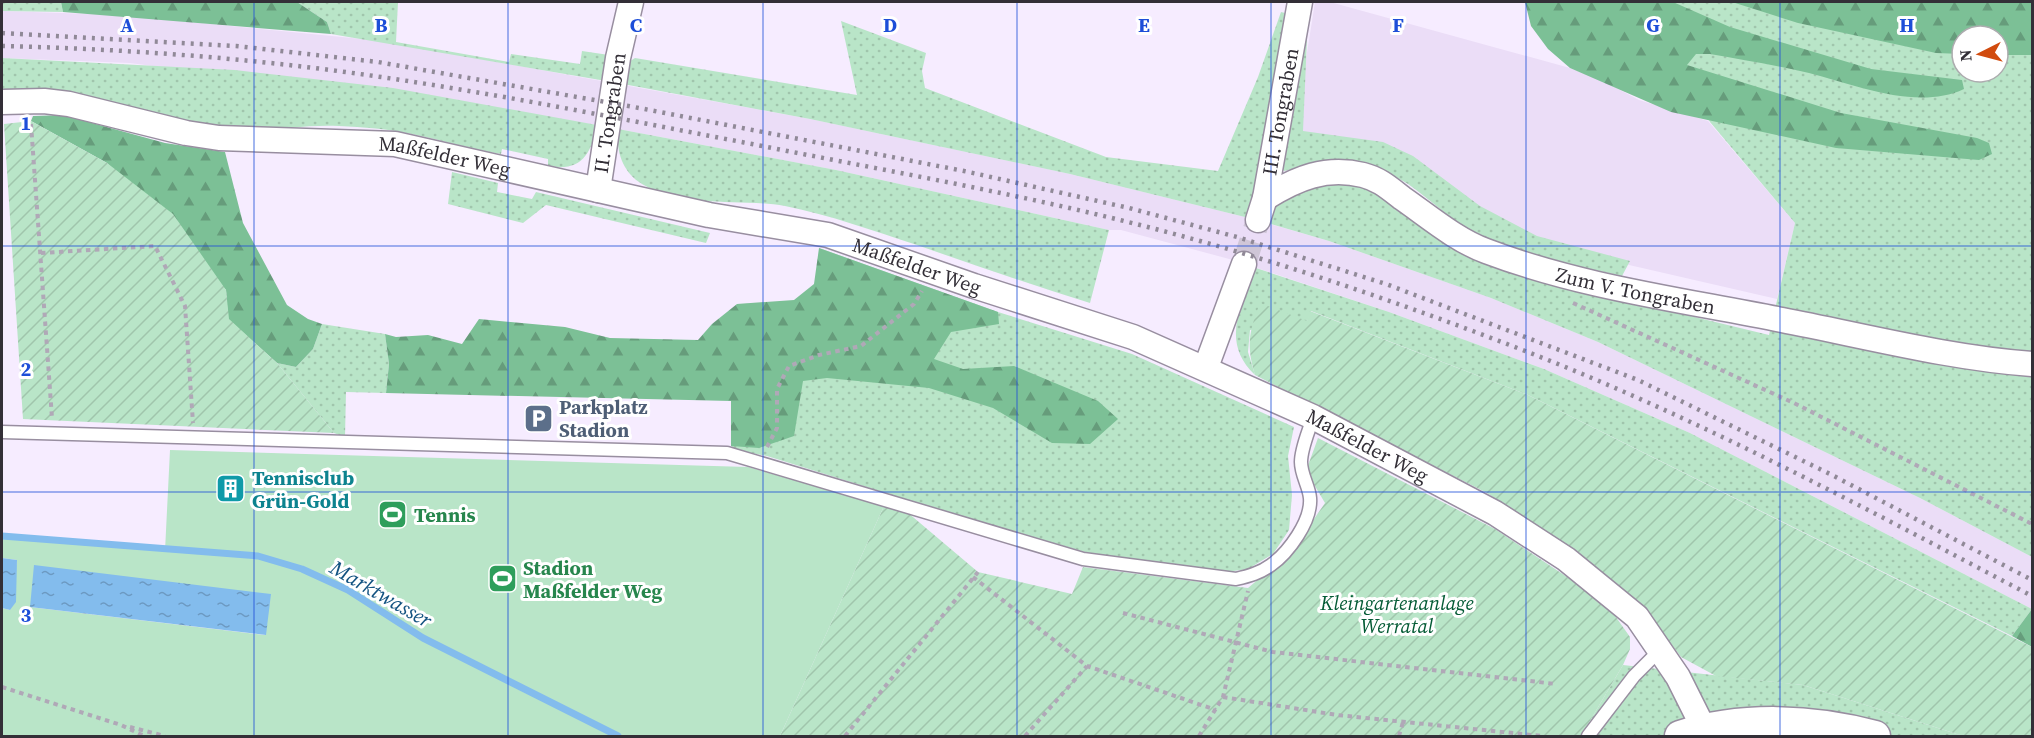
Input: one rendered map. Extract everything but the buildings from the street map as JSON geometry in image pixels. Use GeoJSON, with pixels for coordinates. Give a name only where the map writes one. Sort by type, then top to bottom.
{"type":"FeatureCollection","features":[{"type":"Feature","properties":{"kind":"street"},"geometry":{"type":"LineString","coordinates":[[618,58],[620,2]]}},
{"type":"Feature","properties":{"kind":"street","name":"II. Tongraben"},"geometry":{"type":"LineString","coordinates":[[598,190],[618,58],[631,2]]}},
{"type":"Feature","properties":{"kind":"street","name":"III. Tongraben"},"geometry":{"type":"LineString","coordinates":[[1258,220],[1265,198],[1300,2]]}},
{"type":"Feature","properties":{"kind":"street","name":"Maßfelder Weg"},"geometry":{"type":"LineString","coordinates":[[2,102],[44,101],[69,104],[186,133],[219,138],[395,144],[709,215],[828,235],[1133,337],[1313,417],[1495,513],[1566,560],[1637,617],[1678,676],[1692,733]]}},
{"type":"Feature","properties":{"kind":"street","name":"Zum V. Tongraben"},"geometry":{"type":"LineString","coordinates":[[1265,198],[1290,183],[1315,173],[1342,171],[1381,182],[1476,246],[1530,266],[1598,284],[1921,347],[2004,362],[2032,364]]}},
{"type":"Feature","properties":{"kind":"street"},"geometry":{"type":"LineString","coordinates":[[1206,368],[1244,264]]}},
{"type":"Feature","properties":{"kind":"street"},"geometry":{"type":"LineString","coordinates":[[1692,733],[1776,721],[1853,730],[1875,736]]}},
{"type":"Feature","properties":{"kind":"lane"},"geometry":{"type":"LineString","coordinates":[[2,432],[727,453],[1083,559],[1236,579],[1256,574],[1273,564],[1298,533],[1308,513],[1310,500],[1301,471],[1301,459],[1313,417]]}},
{"type":"Feature","properties":{"kind":"lane"},"geometry":{"type":"LineString","coordinates":[[1588,736],[1634,676],[1659,651]]}},
{"type":"Feature","properties":{"kind":"path"},"geometry":{"type":"LineString","coordinates":[[31,121],[52,418]]}},
{"type":"Feature","properties":{"kind":"path"},"geometry":{"type":"LineString","coordinates":[[41,253],[155,246],[185,306],[194,439]]}},
{"type":"Feature","properties":{"kind":"path"},"geometry":{"type":"LineString","coordinates":[[759,461],[777,428],[777,389],[789,366],[819,355],[861,346],[914,304],[933,272]]}},
{"type":"Feature","properties":{"kind":"path"},"geometry":{"type":"LineString","coordinates":[[1569,302],[1794,403],[2032,524]]}},
{"type":"Feature","properties":{"kind":"path"},"geometry":{"type":"LineString","coordinates":[[845,736],[978,572]]}},
{"type":"Feature","properties":{"kind":"path"},"geometry":{"type":"LineString","coordinates":[[973,578],[1087,666],[1216,710]]}},
{"type":"Feature","properties":{"kind":"path"},"geometry":{"type":"LineString","coordinates":[[1199,736],[1223,697],[1245,612],[1248,588]]}},
{"type":"Feature","properties":{"kind":"path"},"geometry":{"type":"LineString","coordinates":[[1123,614],[1272,652],[1556,684]]}},
{"type":"Feature","properties":{"kind":"path"},"geometry":{"type":"LineString","coordinates":[[1026,736],[1087,666]]}},
{"type":"Feature","properties":{"kind":"path"},"geometry":{"type":"LineString","coordinates":[[2,687],[121,725],[165,736]]}},
{"type":"Feature","properties":{"kind":"path"},"geometry":{"type":"LineString","coordinates":[[1223,697],[1403,722],[1542,736]]}},
{"type":"Feature","properties":{"kind":"path"},"geometry":{"type":"LineString","coordinates":[[1399,736],[1403,722]]}},
{"type":"Feature","properties":{"kind":"path"},"geometry":{"type":"LineString","coordinates":[[121,725],[144,736]]}},
{"type":"Feature","properties":{"kind":"shaded area"},"geometry":{"type":"Polygon","coordinates":[[[1315,2],[1330,2],[1570,68],[1607,83],[1639,100],[1708,121],[1795,223],[1777,299],[1503,236],[1395,162],[1293,142],[1315,2]]]}},
{"type":"Feature","properties":{"kind":"shaded area"},"geometry":{"type":"Polygon","coordinates":[[[2,11],[122,15],[382,41],[810,119],[1070,174],[1249,218],[1329,241],[1491,298],[1598,342],[1920,498],[2032,557],[2032,609],[1690,433],[1544,369],[1389,312],[1233,260],[1121,230],[1109,230],[836,170],[597,125],[130,63],[2,58],[2,11]]]}},
{"type":"Feature","properties":{"kind":"green space"},"geometry":{"type":"Polygon","coordinates":[[[2,2],[61,2],[63,12],[2,11],[2,2]]]}},
{"type":"Feature","properties":{"kind":"green space"},"geometry":{"type":"Polygon","coordinates":[[[61,2],[297,2],[327,22],[331,34],[63,12],[61,2]]]}},
{"type":"Feature","properties":{"kind":"green space"},"geometry":{"type":"Polygon","coordinates":[[[297,2],[398,2],[396,42],[509,62],[511,54],[580,64],[582,51],[609,55],[606,81],[331,34],[327,22],[297,2]]]}},
{"type":"Feature","properties":{"kind":"green space"},"geometry":{"type":"Polygon","coordinates":[[[1525,2],[1673,2],[1730,27],[1871,69],[1950,79],[1950,84],[1963,84],[1964,89],[1946,95],[1907,97],[1886,94],[1797,70],[1710,54],[1696,54],[1687,65],[1841,113],[1977,138],[1989,143],[1992,154],[1979,160],[1836,148],[1671,112],[1570,68],[1548,49],[1531,26],[1525,2]]]}},
{"type":"Feature","properties":{"kind":"green space"},"geometry":{"type":"Polygon","coordinates":[[[1647,2],[1827,2],[1950,33],[1950,84],[2010,84],[2010,39],[2032,44],[2032,557],[1920,498],[1598,342],[1491,298],[1329,241],[1264,222],[1275,206],[1290,193],[1323,181],[1359,183],[1401,208],[1645,305],[1769,335],[1795,223],[1710,122],[1647,2]]]}},
{"type":"Feature","properties":{"kind":"green space"},"geometry":{"type":"Polygon","coordinates":[[[1732,2],[2032,2],[2032,55],[2010,55],[2010,24],[1950,24],[1950,54],[1936,53],[1798,23],[1732,2]]]}},
{"type":"Feature","properties":{"kind":"green space"},"geometry":{"type":"Polygon","coordinates":[[[1281,12],[1289,14],[1249,218],[1070,174],[810,119],[623,84],[627,63],[635,58],[857,95],[841,21],[926,53],[922,71],[925,88],[1106,157],[1218,171],[1258,77],[1281,12]]]}},
{"type":"Feature","properties":{"kind":"green space"},"geometry":{"type":"Polygon","coordinates":[[[1307,39],[1303,131],[1383,142],[1413,156],[1480,206],[1537,236],[1630,261],[1622,276],[1550,260],[1481,237],[1462,226],[1408,184],[1380,171],[1331,165],[1284,171],[1280,165],[1303,40],[1307,39]]]}},
{"type":"Feature","properties":{"kind":"green space"},"geometry":{"type":"Polygon","coordinates":[[[2,58],[235,70],[393,88],[597,125],[588,153],[583,159],[569,166],[548,166],[548,159],[502,149],[501,154],[490,152],[394,131],[326,126],[260,130],[234,129],[175,119],[63,93],[2,91],[2,58]]]}},
{"type":"Feature","properties":{"kind":"green space"},"geometry":{"type":"Polygon","coordinates":[[[63,115],[165,143],[225,152],[243,223],[287,305],[308,319],[322,324],[313,349],[296,367],[277,363],[228,319],[226,290],[107,163],[31,121],[33,116],[63,115]]]}},
{"type":"Feature","properties":{"kind":"green space"},"geometry":{"type":"Polygon","coordinates":[[[31,121],[107,163],[173,214],[226,290],[229,319],[277,363],[334,433],[23,419],[4,124],[31,121]]]}},
{"type":"Feature","properties":{"kind":"green space"},"geometry":{"type":"Polygon","coordinates":[[[618,129],[836,170],[1109,230],[1090,303],[819,214],[785,206],[694,200],[658,192],[635,179],[625,167],[619,153],[618,129]]]}},
{"type":"Feature","properties":{"kind":"green space"},"geometry":{"type":"Polygon","coordinates":[[[452,172],[498,183],[497,192],[532,199],[536,192],[710,233],[706,243],[546,205],[523,223],[448,204],[452,172]]]}},
{"type":"Feature","properties":{"kind":"green space"},"geometry":{"type":"Polygon","coordinates":[[[819,248],[998,312],[1132,354],[1294,427],[1288,456],[1292,495],[1289,530],[1273,554],[1248,569],[1226,572],[1099,556],[963,517],[767,456],[736,450],[731,446],[737,304],[835,302],[819,248]]]}},
{"type":"Feature","properties":{"kind":"green space"},"geometry":{"type":"Polygon","coordinates":[[[819,248],[998,312],[999,324],[951,332],[934,359],[963,369],[1014,366],[1098,401],[1118,419],[1090,444],[1052,443],[993,408],[929,388],[827,378],[803,381],[794,436],[759,448],[731,446],[731,401],[386,393],[389,364],[385,334],[396,337],[428,335],[462,344],[479,319],[565,327],[610,338],[698,340],[712,324],[737,304],[794,300],[814,284],[819,248]]]}},
{"type":"Feature","properties":{"kind":"green space"},"geometry":{"type":"Polygon","coordinates":[[[1256,268],[1389,312],[1544,369],[1690,433],[2032,609],[2012,636],[1528,395],[1311,311],[1307,322],[1250,330],[1248,352],[1255,375],[1238,350],[1236,337],[1240,310],[1256,268]]]}},
{"type":"Feature","properties":{"kind":"green space"},"geometry":{"type":"Polygon","coordinates":[[[1260,303],[1307,321],[1310,311],[1528,395],[2032,647],[2032,736],[1963,736],[1803,685],[1716,676],[1681,657],[1645,610],[1577,551],[1487,493],[1255,375],[1250,355],[1250,339],[1260,303]]]}},
{"type":"Feature","properties":{"kind":"green space"},"geometry":{"type":"Polygon","coordinates":[[[322,324],[385,334],[389,364],[386,393],[346,392],[345,437],[334,433],[277,363],[296,367],[313,349],[322,324]]]}},
{"type":"Feature","properties":{"kind":"green space","name":"Kleingartenanlage Werratal"},"geometry":{"type":"Polygon","coordinates":[[[1318,438],[1495,529],[1606,603],[1630,637],[1630,649],[1581,736],[780,736],[884,506],[907,512],[978,572],[1072,594],[1083,567],[1248,588],[1292,551],[1325,503],[1306,471],[1318,438]]]}},
{"type":"Feature","properties":{"kind":"green space","name":"Stadion Maßfelder Weg"},"geometry":{"type":"Polygon","coordinates":[[[170,450],[748,467],[884,506],[780,736],[2,736],[2,608],[10,610],[17,560],[2,558],[2,537],[165,551],[170,450]],[[270,594],[30,607],[265,635],[270,594]]]}},
{"type":"Feature","properties":{"kind":"green space"},"geometry":{"type":"Polygon","coordinates":[[[2032,609],[2032,647],[2012,636],[2032,609]]]}},
{"type":"Feature","properties":{"kind":"green space"},"geometry":{"type":"Polygon","coordinates":[[[1623,665],[1803,685],[1963,736],[1581,736],[1623,665]]]}},
{"type":"Feature","properties":{"kind":"water"},"geometry":{"type":"Polygon","coordinates":[[[2,558],[17,560],[16,602],[10,610],[2,608],[2,558]]]}},
{"type":"Feature","properties":{"kind":"water"},"geometry":{"type":"Polygon","coordinates":[[[34,565],[271,594],[266,635],[30,607],[34,565]]]}},
{"type":"Feature","properties":{"kind":"waterway","name":"Marktwasser"},"geometry":{"type":"LineString","coordinates":[[2,536],[258,556],[302,569],[348,590],[423,638],[618,736]]}},
{"type":"Feature","properties":{"kind":"tunnel"},"geometry":{"type":"LineString","coordinates":[[1244,264],[1258,220]]}},
{"type":"Feature","properties":{"kind":"railway"},"geometry":{"type":"LineString","coordinates":[[2,33],[236,46],[378,62],[634,107],[964,171],[1129,208],[1237,237],[1386,284],[1638,380],[1832,475],[2032,580]]}},
{"type":"Feature","properties":{"kind":"railway"},"geometry":{"type":"LineString","coordinates":[[2,46],[95,49],[234,59],[421,83],[563,108],[1035,200],[1181,236],[1286,266],[1390,301],[1492,338],[1606,384],[1791,471],[2032,596]]}},
{"type":"Feature","properties":{"kind":"place","name":"Parkplatz Stadion"},"geometry":{"type":"Point","coordinates":[538,419]}},
{"type":"Feature","properties":{"kind":"place","name":"Tennisclub Grün-Gold"},"geometry":{"type":"Point","coordinates":[231,489]}},
{"type":"Feature","properties":{"kind":"place","name":"Tennis"},"geometry":{"type":"Point","coordinates":[393,515]}},
{"type":"Feature","properties":{"kind":"place","name":"Stadion Maßfelder Weg"},"geometry":{"type":"Point","coordinates":[502,579]}}]}
